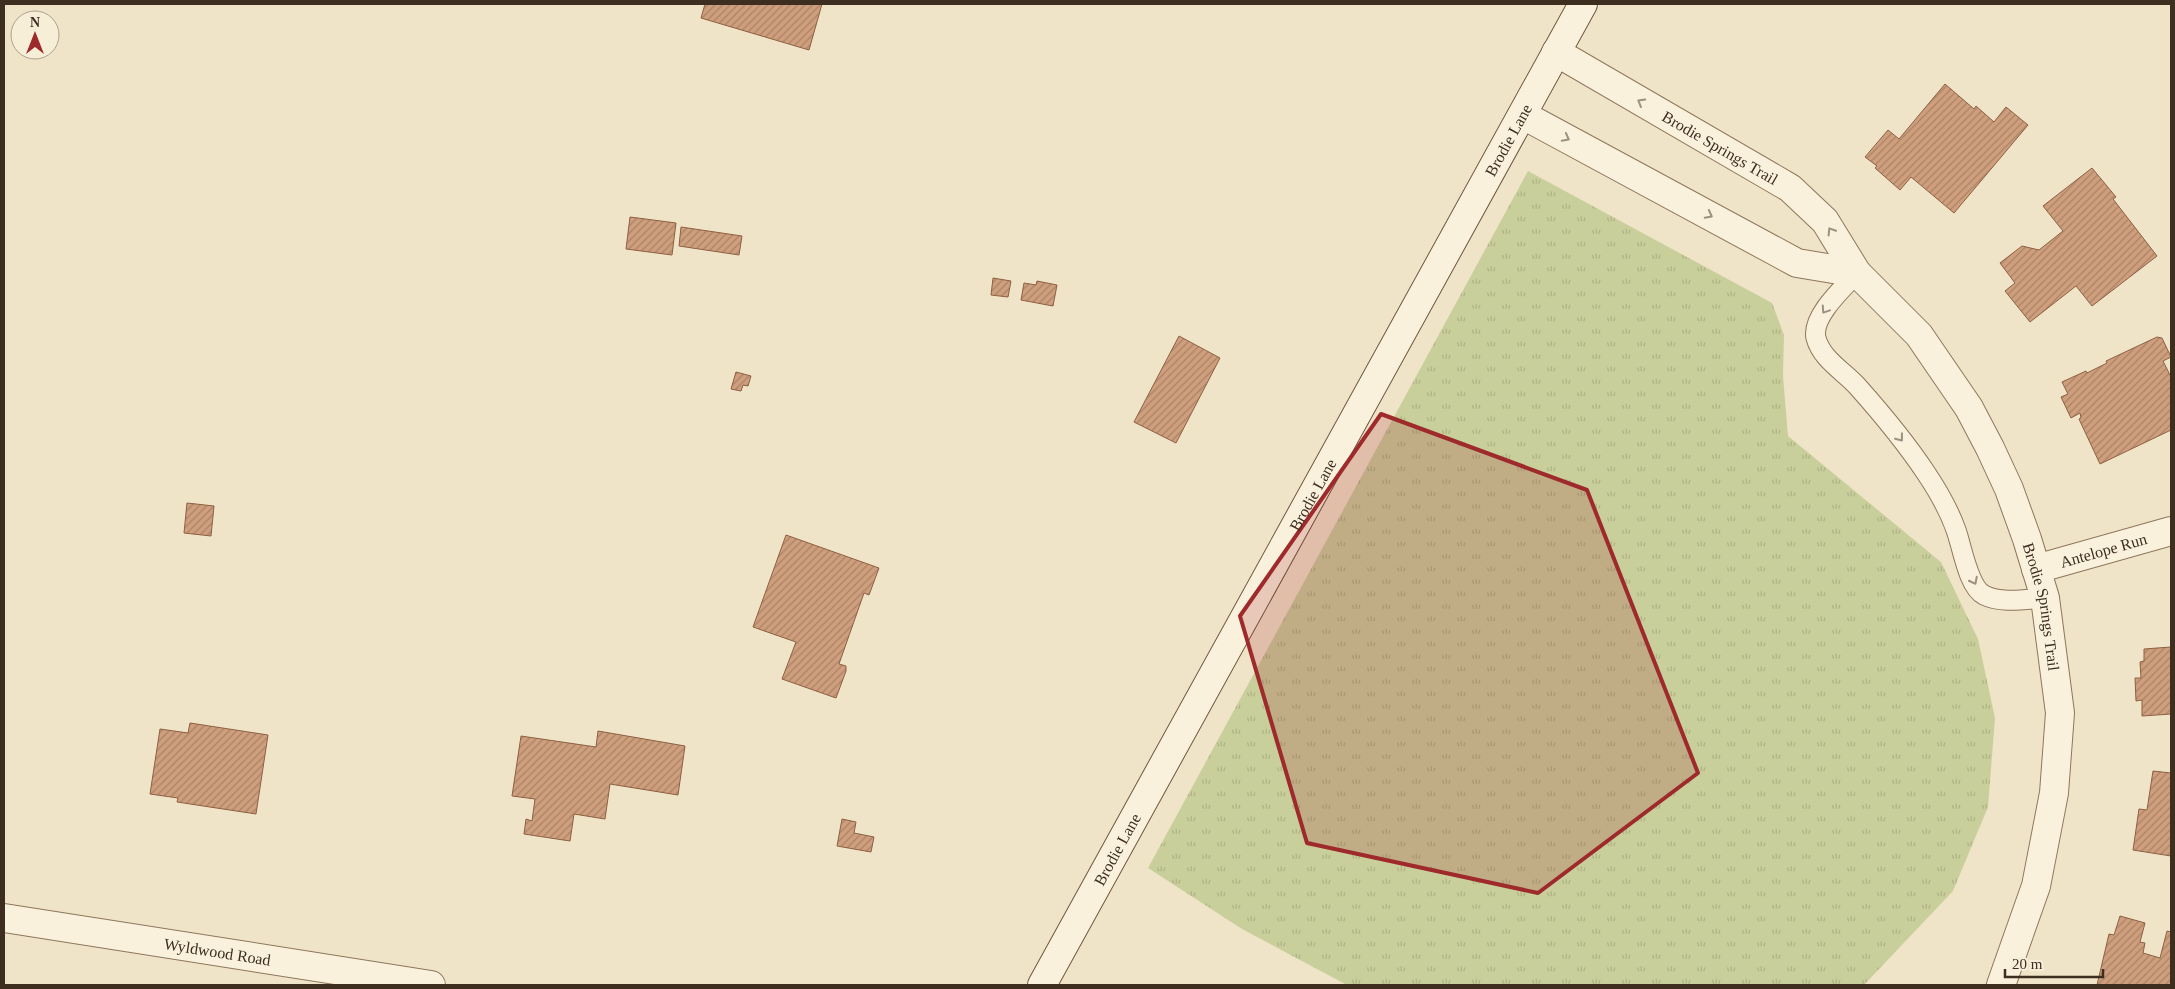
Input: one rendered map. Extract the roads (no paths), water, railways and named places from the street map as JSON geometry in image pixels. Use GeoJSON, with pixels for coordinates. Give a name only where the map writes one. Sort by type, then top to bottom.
{"type":"FeatureCollection","features":[{"type":"Feature","properties":{"kind":"street","name":"Brodie Lane"},"geometry":{"type":"LineString","coordinates":[[1042,985],[1583,4]]}},
{"type":"Feature","properties":{"kind":"street","name":"Brodie Springs Trail"},"geometry":{"type":"LineString","coordinates":[[1556,52],[1790,188],[1825,221],[1856,273],[1919,335],[1969,408],[2009,489],[2045,598],[2060,714],[2054,794],[2036,886],[2001,985]]}},
{"type":"Feature","properties":{"kind":"street"},"geometry":{"type":"LineString","coordinates":[[1523,115],[1797,263],[1856,273]]}},
{"type":"Feature","properties":{"kind":"street","name":"Antelope Run"},"geometry":{"type":"LineString","coordinates":[[2036,569],[2171,531]]}},
{"type":"Feature","properties":{"kind":"street","name":"Wyldwood Road"},"geometry":{"type":"LineString","coordinates":[[4,918],[430,985]]}},
{"type":"Feature","properties":{"kind":"lane"},"geometry":{"type":"LineString","coordinates":[[1856,273],[1828,305],[1816,324],[1816,338],[1825,356],[1862,392],[1917,460],[1933,484],[1956,529],[1975,586],[1984,595],[2001,598],[2045,598]]}}]}
